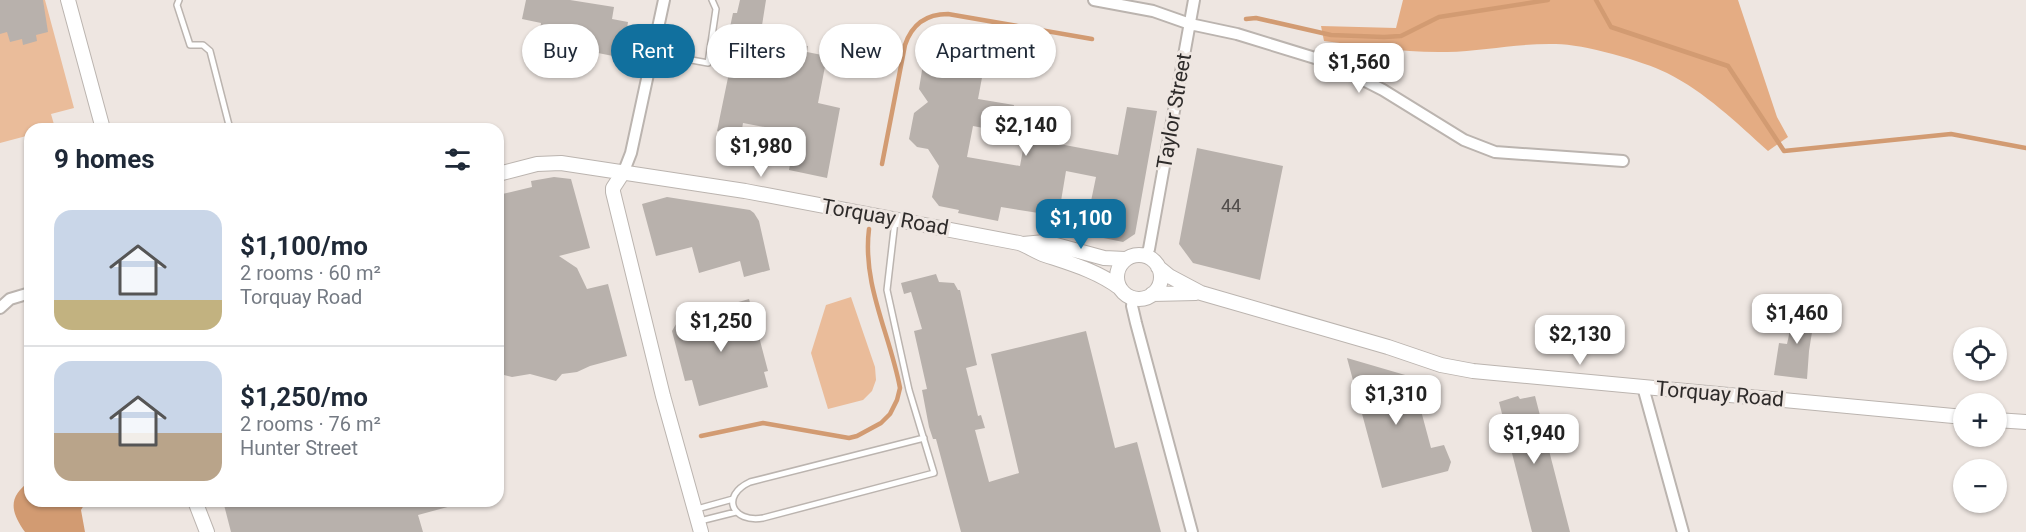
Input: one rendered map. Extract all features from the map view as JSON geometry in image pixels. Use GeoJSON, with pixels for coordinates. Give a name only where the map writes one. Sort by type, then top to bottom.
{"type":"FeatureCollection","features":[{"type":"Feature","properties":{"kind":"street"},"geometry":{"type":"LineString","coordinates":[[68,0],[100,123]]}},
{"type":"Feature","properties":{"kind":"street"},"geometry":{"type":"LineString","coordinates":[[659,24],[664,0]]}},
{"type":"Feature","properties":{"kind":"street"},"geometry":{"type":"LineString","coordinates":[[1094,0],[1153,11],[1190,24],[1237,34],[1328,62],[1383,90],[1464,140],[1495,152],[1623,161]]}},
{"type":"Feature","properties":{"kind":"street","name":"Taylor Street"},"geometry":{"type":"LineString","coordinates":[[1145,256],[1149,249],[1194,0]]}},
{"type":"Feature","properties":{"kind":"street"},"geometry":{"type":"LineString","coordinates":[[648,78],[631,153],[613,192],[660,385],[698,521]]}},
{"type":"Feature","properties":{"kind":"street","name":"Torquay Road"},"geometry":{"type":"LineString","coordinates":[[504,172],[537,164],[561,163],[624,171],[1023,244],[1045,242],[1104,258],[1125,259]]}},
{"type":"Feature","properties":{"kind":"street","name":"Torquay Road"},"geometry":{"type":"LineString","coordinates":[[1023,244],[1044,255],[1098,274],[1120,288]]}},
{"type":"Feature","properties":{"kind":"street"},"geometry":{"type":"LineString","coordinates":[[1131,256],[1145,256],[1158,267],[1160,281],[1152,294],[1133,298],[1120,288],[1117,276],[1125,259],[1131,256]]}},
{"type":"Feature","properties":{"kind":"street","name":"Torquay Road"},"geometry":{"type":"LineString","coordinates":[[1158,267],[1169,276],[1201,293],[1388,347],[1441,365],[1473,371],[1953,416]]}},
{"type":"Feature","properties":{"kind":"street","name":"Torquay Road"},"geometry":{"type":"LineString","coordinates":[[1152,294],[1201,293]]}},
{"type":"Feature","properties":{"kind":"street"},"geometry":{"type":"LineString","coordinates":[[0,308],[10,299],[24,295]]}},
{"type":"Feature","properties":{"kind":"street"},"geometry":{"type":"LineString","coordinates":[[1133,298],[1132,306],[1136,323],[1192,532]]}},
{"type":"Feature","properties":{"kind":"street"},"geometry":{"type":"LineString","coordinates":[[1643,387],[1683,532]]}},
{"type":"Feature","properties":{"kind":"street"},"geometry":{"type":"LineString","coordinates":[[2007,421],[2026,422]]}},
{"type":"Feature","properties":{"kind":"street"},"geometry":{"type":"LineString","coordinates":[[197,507],[205,526]]}},
{"type":"Feature","properties":{"kind":"street"},"geometry":{"type":"LineString","coordinates":[[204,507],[205,526]]}},
{"type":"Feature","properties":{"kind":"lane"},"geometry":{"type":"LineString","coordinates":[[179,0],[177,4],[190,45],[203,45],[210,51],[228,123]]}},
{"type":"Feature","properties":{"kind":"lane"},"geometry":{"type":"LineString","coordinates":[[695,61],[708,63],[716,9],[712,0]]}},
{"type":"Feature","properties":{"kind":"lane"},"geometry":{"type":"LineString","coordinates":[[895,219],[887,290],[909,390],[924,438],[934,473],[763,518],[751,520],[736,512],[733,499],[736,491],[750,482],[924,438]]}},
{"type":"Feature","properties":{"kind":"lane"},"geometry":{"type":"LineString","coordinates":[[698,521],[733,499]]}},
{"type":"Feature","properties":{"kind":"lane"},"geometry":{"type":"LineString","coordinates":[[698,521],[736,512]]}},
{"type":"Feature","properties":{"kind":"shaded area"},"geometry":{"type":"Polygon","coordinates":[[[0,0],[45,0],[74,108],[51,114],[54,123],[24,123],[24,137],[0,143],[0,0]]]}},
{"type":"Feature","properties":{"kind":"shaded area"},"geometry":{"type":"Polygon","coordinates":[[[1403,0],[1738,0],[1777,117],[1788,137],[1768,151],[1720,109],[1694,89],[1667,73],[1643,63],[1581,47],[1542,44],[1431,52],[1324,41],[1321,26],[1396,28],[1403,0]]]}},
{"type":"Feature","properties":{"kind":"shaded area"},"geometry":{"type":"Polygon","coordinates":[[[851,297],[875,367],[876,380],[872,391],[863,400],[828,409],[811,353],[826,305],[851,297]]]}},
{"type":"Feature","properties":{"kind":"shaded area"},"geometry":{"type":"Polygon","coordinates":[[[23,487],[24,507],[83,507],[81,510],[85,532],[25,532],[14,511],[15,499],[23,487]]]}},
{"type":"Feature","properties":{"kind":"building"},"geometry":{"type":"Polygon","coordinates":[[[0,0],[43,0],[48,32],[36,35],[37,41],[23,45],[22,39],[10,42],[7,32],[0,34],[0,0]]]}},
{"type":"Feature","properties":{"kind":"building"},"geometry":{"type":"Polygon","coordinates":[[[526,0],[570,0],[614,7],[612,19],[628,22],[628,24],[611,24],[611,56],[599,53],[599,24],[541,24],[522,19],[526,0]]]}},
{"type":"Feature","properties":{"kind":"building"},"geometry":{"type":"Polygon","coordinates":[[[740,0],[766,0],[762,24],[731,24],[733,13],[737,13],[740,0]]]}},
{"type":"Feature","properties":{"kind":"building"},"geometry":{"type":"Polygon","coordinates":[[[807,52],[819,54],[819,78],[823,78],[818,103],[840,108],[827,178],[789,170],[796,133],[743,123],[741,135],[717,131],[728,78],[807,78],[807,52]]]}},
{"type":"Feature","properties":{"kind":"building"},"geometry":{"type":"Polygon","coordinates":[[[921,78],[982,78],[978,99],[1014,105],[1009,133],[973,126],[967,157],[1020,166],[1024,144],[1030,145],[1035,117],[1056,121],[1054,143],[1118,155],[1127,107],[1157,111],[1135,234],[1123,242],[1084,234],[1085,230],[1044,223],[1045,214],[1001,207],[998,221],[958,213],[959,210],[939,206],[932,197],[939,166],[928,149],[917,147],[909,139],[914,113],[928,102],[919,89],[921,78]],[[1066,171],[1061,201],[1090,206],[1096,177],[1066,171]]]}},
{"type":"Feature","properties":{"kind":"building"},"geometry":{"type":"Polygon","coordinates":[[[1197,148],[1283,166],[1260,280],[1193,263],[1179,244],[1197,148]]]}},
{"type":"Feature","properties":{"kind":"building"},"geometry":{"type":"Polygon","coordinates":[[[554,177],[571,179],[590,248],[559,256],[577,268],[587,289],[608,284],[627,356],[577,372],[562,374],[556,381],[530,374],[512,377],[504,375],[504,194],[532,187],[531,181],[554,177]]]}},
{"type":"Feature","properties":{"kind":"building"},"geometry":{"type":"Polygon","coordinates":[[[667,197],[750,210],[759,221],[770,270],[744,277],[740,261],[699,273],[692,247],[656,256],[642,204],[667,197]]]}},
{"type":"Feature","properties":{"kind":"building"},"geometry":{"type":"Polygon","coordinates":[[[936,274],[939,282],[954,283],[960,290],[977,365],[966,368],[978,416],[981,415],[985,428],[975,430],[989,482],[1019,473],[991,354],[1086,331],[1115,448],[1137,442],[1161,532],[961,532],[936,439],[933,439],[929,427],[922,390],[927,389],[914,331],[922,329],[911,292],[904,294],[901,283],[936,274]]]}},
{"type":"Feature","properties":{"kind":"building"},"geometry":{"type":"Polygon","coordinates":[[[749,299],[768,371],[764,372],[768,387],[699,406],[692,380],[685,381],[672,331],[679,319],[749,299]]]}},
{"type":"Feature","properties":{"kind":"building"},"geometry":{"type":"Polygon","coordinates":[[[1796,303],[1816,307],[1807,379],[1774,375],[1779,343],[1787,344],[1796,303]]]}},
{"type":"Feature","properties":{"kind":"building"},"geometry":{"type":"Polygon","coordinates":[[[1347,358],[1412,377],[1431,448],[1444,445],[1451,462],[1448,471],[1382,488],[1347,358]]]}},
{"type":"Feature","properties":{"kind":"building"},"geometry":{"type":"Polygon","coordinates":[[[1518,396],[1520,399],[1535,396],[1570,532],[1532,532],[1499,402],[1518,396]]]}},
{"type":"Feature","properties":{"kind":"building"},"geometry":{"type":"Polygon","coordinates":[[[225,507],[448,507],[418,515],[423,532],[231,532],[225,507]]]}},
{"type":"Feature","properties":{"kind":"waterway"},"geometry":{"type":"LineString","coordinates":[[1246,19],[1256,18],[1331,35],[1401,36],[1439,17],[1548,0]]}},
{"type":"Feature","properties":{"kind":"waterway"},"geometry":{"type":"LineString","coordinates":[[1596,0],[1611,27],[1728,66],[1784,151],[1951,134],[2026,148]]}},
{"type":"Feature","properties":{"kind":"waterway"},"geometry":{"type":"LineString","coordinates":[[882,164],[905,45],[916,26],[927,18],[948,14],[1092,39]]}},
{"type":"Feature","properties":{"kind":"waterway"},"geometry":{"type":"LineString","coordinates":[[701,436],[763,423],[849,438],[881,423],[890,414],[900,388],[869,270],[869,229]]}}]}
